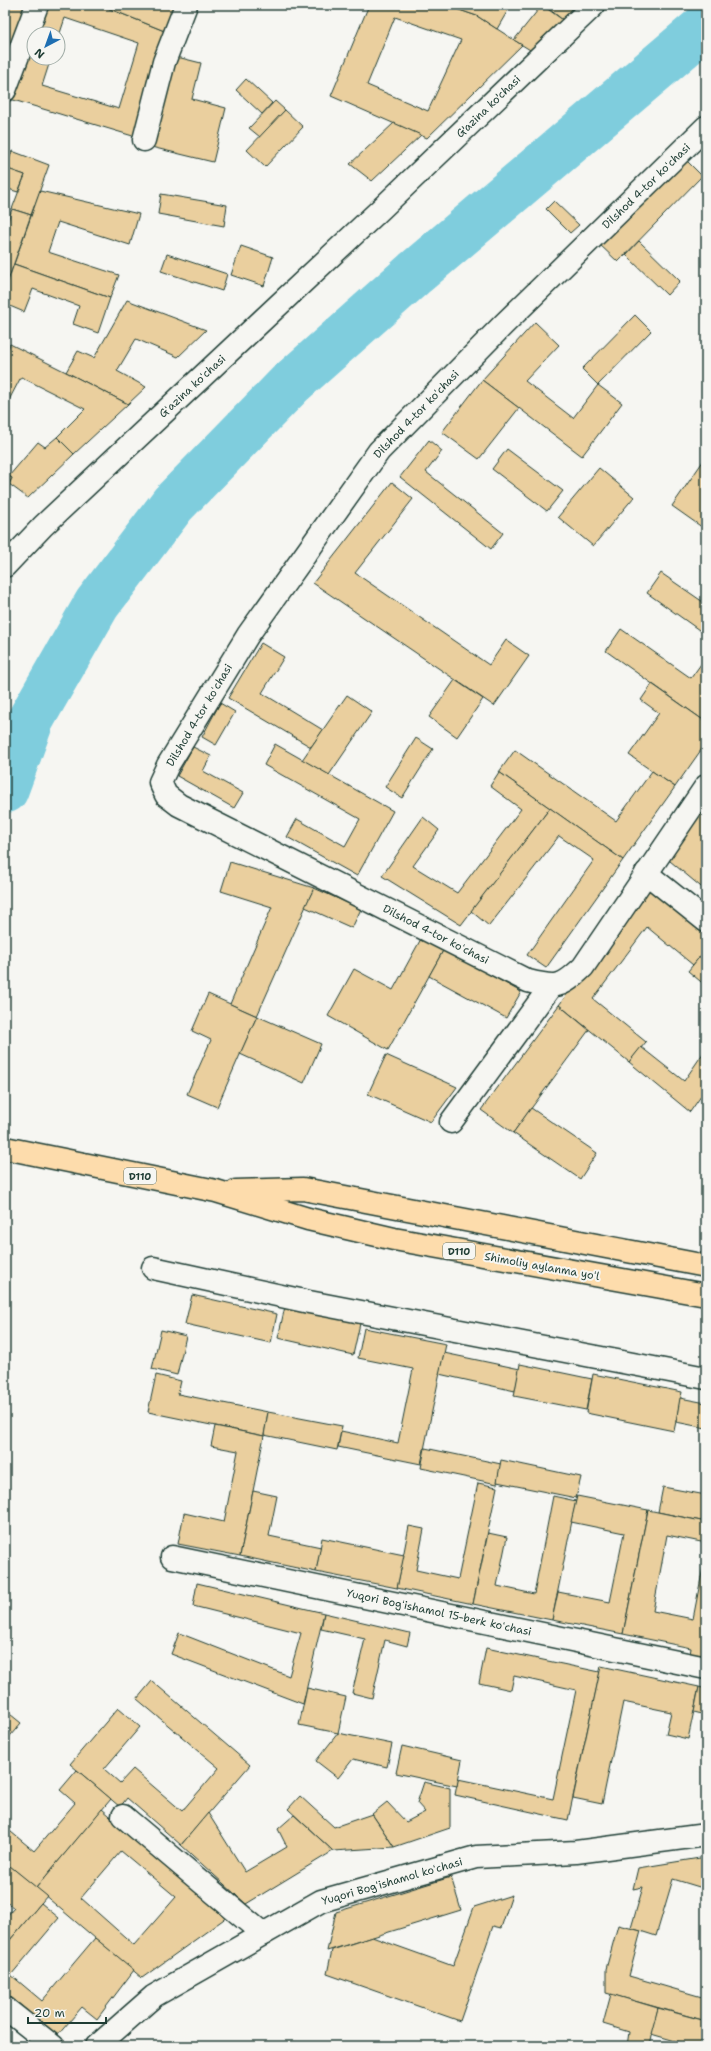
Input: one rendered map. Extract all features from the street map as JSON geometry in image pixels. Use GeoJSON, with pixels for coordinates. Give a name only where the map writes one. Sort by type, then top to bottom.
{"type":"FeatureCollection","features":[{"type":"Feature","properties":{"kind":"main road","name":"Shimoliy aylanma yoʻl"},"geometry":{"type":"LineString","coordinates":[[5,1148],[64,1162],[216,1191],[308,1219],[394,1238],[706,1295]]}},
{"type":"Feature","properties":{"kind":"main road","name":"Shimoliy aylanma yoʻl"},"geometry":{"type":"LineString","coordinates":[[216,1191],[303,1189],[706,1266]]}},
{"type":"Feature","properties":{"kind":"street"},"geometry":{"type":"LineString","coordinates":[[5,90],[38,5]]}},
{"type":"Feature","properties":{"kind":"street"},"geometry":{"type":"LineString","coordinates":[[144,140],[164,62],[186,5]]}},
{"type":"Feature","properties":{"kind":"street","name":"G'azina ko'chasi"},"geometry":{"type":"LineString","coordinates":[[382,208],[594,5]]}},
{"type":"Feature","properties":{"kind":"street","name":"Dilshod 4-tor koʻchasi"},"geometry":{"type":"LineString","coordinates":[[551,986],[528,981],[179,805],[166,795],[160,782],[168,764],[248,635],[379,451],[504,324],[706,127]]}},
{"type":"Feature","properties":{"kind":"street","name":"Gʻazina koʻchasi"},"geometry":{"type":"LineString","coordinates":[[5,566],[43,526],[382,208]]}},
{"type":"Feature","properties":{"kind":"street"},"geometry":{"type":"LineString","coordinates":[[451,1122],[551,986],[567,982],[583,967],[706,786]]}},
{"type":"Feature","properties":{"kind":"street"},"geometry":{"type":"LineString","coordinates":[[646,873],[706,921]]}},
{"type":"Feature","properties":{"kind":"street"},"geometry":{"type":"LineString","coordinates":[[153,1268],[309,1302],[706,1378]]}},
{"type":"Feature","properties":{"kind":"street","name":"Yuqori Bogʻishamol 15-berk koʻchasi"},"geometry":{"type":"LineString","coordinates":[[172,1557],[706,1668]]}},
{"type":"Feature","properties":{"kind":"street"},"geometry":{"type":"LineString","coordinates":[[123,1816],[263,1934]]}},
{"type":"Feature","properties":{"kind":"street","name":"Yuqori Bogʻishamol koʻchasi"},"geometry":{"type":"LineString","coordinates":[[97,2046],[154,1996],[321,1901],[476,1857],[576,1852],[706,1835]]}},
{"type":"Feature","properties":{"kind":"street"},"geometry":{"type":"LineString","coordinates":[[5,2008],[53,2046]]}},
{"type":"Feature","properties":{"kind":"building"},"geometry":{"type":"Polygon","coordinates":[[[5,5],[26,5],[5,62],[5,5]]]}},
{"type":"Feature","properties":{"kind":"building"},"geometry":{"type":"Polygon","coordinates":[[[44,5],[100,5],[167,32],[136,137],[10,99],[26,55],[26,66],[48,66],[42,86],[119,109],[139,43],[65,18],[62,26],[36,26],[44,5]]]}},
{"type":"Feature","properties":{"kind":"building"},"geometry":{"type":"Polygon","coordinates":[[[100,5],[177,5],[167,32],[100,5]]]}},
{"type":"Feature","properties":{"kind":"building"},"geometry":{"type":"Polygon","coordinates":[[[369,5],[445,5],[477,16],[522,45],[427,138],[331,96],[369,5]],[[395,17],[367,85],[428,111],[461,40],[395,17]]]}},
{"type":"Feature","properties":{"kind":"building"},"geometry":{"type":"Polygon","coordinates":[[[445,5],[511,5],[497,29],[477,16],[445,5]]]}},
{"type":"Feature","properties":{"kind":"building"},"geometry":{"type":"Polygon","coordinates":[[[542,5],[563,20],[535,53],[514,40],[542,5]]]}},
{"type":"Feature","properties":{"kind":"building"},"geometry":{"type":"Polygon","coordinates":[[[544,5],[576,5],[563,20],[544,5]]]}},
{"type":"Feature","properties":{"kind":"building"},"geometry":{"type":"Polygon","coordinates":[[[169,55],[201,63],[192,99],[226,108],[213,162],[147,146],[169,55]]]}},
{"type":"Feature","properties":{"kind":"building"},"geometry":{"type":"Polygon","coordinates":[[[246,79],[272,103],[262,114],[236,90],[246,79]]]}},
{"type":"Feature","properties":{"kind":"building"},"geometry":{"type":"Polygon","coordinates":[[[275,101],[285,110],[260,137],[249,128],[275,101]]]}},
{"type":"Feature","properties":{"kind":"building"},"geometry":{"type":"Polygon","coordinates":[[[285,110],[303,127],[265,167],[247,150],[285,110]]]}},
{"type":"Feature","properties":{"kind":"building"},"geometry":{"type":"Polygon","coordinates":[[[394,123],[421,135],[372,181],[350,164],[394,123]]]}},
{"type":"Feature","properties":{"kind":"building"},"geometry":{"type":"Polygon","coordinates":[[[12,151],[49,165],[31,215],[12,209],[25,175],[6,169],[12,151]]]}},
{"type":"Feature","properties":{"kind":"building"},"geometry":{"type":"Polygon","coordinates":[[[682,156],[702,176],[618,262],[598,243],[682,156]]]}},
{"type":"Feature","properties":{"kind":"building"},"geometry":{"type":"Polygon","coordinates":[[[5,168],[25,175],[18,192],[5,188],[5,168]]]}},
{"type":"Feature","properties":{"kind":"building"},"geometry":{"type":"Polygon","coordinates":[[[40,191],[139,214],[130,245],[58,222],[48,252],[119,275],[110,298],[14,264],[40,191]]]}},
{"type":"Feature","properties":{"kind":"building"},"geometry":{"type":"Polygon","coordinates":[[[161,194],[227,205],[224,226],[158,214],[161,194]]]}},
{"type":"Feature","properties":{"kind":"building"},"geometry":{"type":"Polygon","coordinates":[[[554,201],[579,225],[570,233],[546,209],[554,201]]]}},
{"type":"Feature","properties":{"kind":"building"},"geometry":{"type":"Polygon","coordinates":[[[12,209],[31,215],[5,289],[5,229],[12,209]]]}},
{"type":"Feature","properties":{"kind":"building"},"geometry":{"type":"Polygon","coordinates":[[[639,241],[680,281],[667,295],[626,255],[639,241]]]}},
{"type":"Feature","properties":{"kind":"building"},"geometry":{"type":"Polygon","coordinates":[[[241,246],[273,257],[264,286],[231,275],[241,246]]]}},
{"type":"Feature","properties":{"kind":"building"},"geometry":{"type":"Polygon","coordinates":[[[167,254],[227,274],[222,291],[161,271],[167,254]]]}},
{"type":"Feature","properties":{"kind":"building"},"geometry":{"type":"Polygon","coordinates":[[[14,264],[110,298],[98,333],[73,324],[79,306],[33,289],[24,312],[5,304],[5,289],[14,264]]]}},
{"type":"Feature","properties":{"kind":"building"},"geometry":{"type":"Polygon","coordinates":[[[127,300],[206,330],[178,357],[136,339],[117,371],[146,387],[128,404],[66,372],[78,351],[94,358],[127,300]]]}},
{"type":"Feature","properties":{"kind":"building"},"geometry":{"type":"Polygon","coordinates":[[[635,315],[651,331],[598,385],[582,369],[635,315]]]}},
{"type":"Feature","properties":{"kind":"building"},"geometry":{"type":"Polygon","coordinates":[[[535,322],[559,345],[525,381],[573,418],[598,385],[622,403],[582,456],[482,380],[535,322]]]}},
{"type":"Feature","properties":{"kind":"building"},"geometry":{"type":"Polygon","coordinates":[[[10,344],[128,404],[74,454],[57,437],[85,409],[21,377],[9,400],[5,398],[5,355],[10,344]]]}},
{"type":"Feature","properties":{"kind":"building"},"geometry":{"type":"Polygon","coordinates":[[[482,380],[519,408],[479,459],[442,432],[482,380]]]}},
{"type":"Feature","properties":{"kind":"building"},"geometry":{"type":"Polygon","coordinates":[[[57,437],[74,454],[28,498],[9,484],[12,478],[9,476],[38,442],[45,447],[57,437]]]}},
{"type":"Feature","properties":{"kind":"building"},"geometry":{"type":"Polygon","coordinates":[[[429,440],[442,451],[426,472],[503,533],[491,549],[400,477],[429,440]]]}},
{"type":"Feature","properties":{"kind":"building"},"geometry":{"type":"Polygon","coordinates":[[[507,449],[563,491],[547,511],[492,469],[507,449]]]}},
{"type":"Feature","properties":{"kind":"building"},"geometry":{"type":"Polygon","coordinates":[[[706,457],[706,530],[672,506],[706,457]]]}},
{"type":"Feature","properties":{"kind":"building"},"geometry":{"type":"Polygon","coordinates":[[[599,468],[634,497],[593,546],[558,517],[599,468]]]}},
{"type":"Feature","properties":{"kind":"building"},"geometry":{"type":"Polygon","coordinates":[[[5,474],[12,478],[5,492],[5,474]]]}},
{"type":"Feature","properties":{"kind":"building"},"geometry":{"type":"Polygon","coordinates":[[[392,482],[413,499],[355,573],[489,665],[506,640],[529,656],[494,706],[313,583],[392,482]]]}},
{"type":"Feature","properties":{"kind":"building"},"geometry":{"type":"Polygon","coordinates":[[[661,573],[706,604],[706,635],[647,593],[661,573]]]}},
{"type":"Feature","properties":{"kind":"building"},"geometry":{"type":"Polygon","coordinates":[[[621,629],[691,678],[706,657],[706,722],[606,651],[621,629]]]}},
{"type":"Feature","properties":{"kind":"building"},"geometry":{"type":"Polygon","coordinates":[[[261,643],[284,657],[262,693],[323,730],[311,747],[228,698],[261,643]]]}},
{"type":"Feature","properties":{"kind":"building"},"geometry":{"type":"Polygon","coordinates":[[[455,680],[483,699],[457,737],[429,717],[455,680]]]}},
{"type":"Feature","properties":{"kind":"building"},"geometry":{"type":"Polygon","coordinates":[[[652,684],[706,722],[706,743],[675,787],[629,755],[659,713],[641,700],[652,684]]]}},
{"type":"Feature","properties":{"kind":"building"},"geometry":{"type":"Polygon","coordinates":[[[347,695],[372,712],[329,775],[302,760],[347,695]]]}},
{"type":"Feature","properties":{"kind":"building"},"geometry":{"type":"Polygon","coordinates":[[[220,703],[235,712],[216,745],[202,737],[220,703]]]}},
{"type":"Feature","properties":{"kind":"building"},"geometry":{"type":"Polygon","coordinates":[[[416,738],[433,749],[402,798],[385,787],[416,738]]]}},
{"type":"Feature","properties":{"kind":"building"},"geometry":{"type":"Polygon","coordinates":[[[275,744],[393,811],[357,876],[287,837],[297,819],[345,846],[360,819],[264,765],[275,744]]]}},
{"type":"Feature","properties":{"kind":"building"},"geometry":{"type":"Polygon","coordinates":[[[193,747],[211,756],[203,771],[243,793],[234,808],[177,776],[193,747]]]}},
{"type":"Feature","properties":{"kind":"building"},"geometry":{"type":"Polygon","coordinates":[[[515,750],[616,821],[652,771],[675,787],[623,860],[499,772],[515,750]]]}},
{"type":"Feature","properties":{"kind":"building"},"geometry":{"type":"Polygon","coordinates":[[[499,772],[550,808],[461,925],[382,876],[423,817],[439,830],[413,866],[457,893],[521,809],[490,786],[499,772]]]}},
{"type":"Feature","properties":{"kind":"building"},"geometry":{"type":"Polygon","coordinates":[[[706,798],[705,855],[706,891],[664,856],[706,798]]]}},
{"type":"Feature","properties":{"kind":"building"},"geometry":{"type":"Polygon","coordinates":[[[550,808],[623,860],[546,968],[527,955],[594,860],[559,836],[489,926],[471,911],[550,808]]]}},
{"type":"Feature","properties":{"kind":"building"},"geometry":{"type":"Polygon","coordinates":[[[230,862],[314,888],[257,1016],[230,1004],[272,907],[221,891],[230,862]]]}},
{"type":"Feature","properties":{"kind":"building"},"geometry":{"type":"Polygon","coordinates":[[[314,888],[361,909],[352,928],[305,907],[314,888]]]}},
{"type":"Feature","properties":{"kind":"building"},"geometry":{"type":"Polygon","coordinates":[[[647,888],[706,936],[706,949],[693,965],[647,927],[593,999],[646,1042],[629,1062],[559,1005],[647,888]]]}},
{"type":"Feature","properties":{"kind":"building"},"geometry":{"type":"Polygon","coordinates":[[[422,937],[444,949],[388,1050],[328,1016],[354,969],[393,990],[422,937]]]}},
{"type":"Feature","properties":{"kind":"building"},"geometry":{"type":"Polygon","coordinates":[[[444,949],[521,992],[506,1018],[429,976],[444,949]]]}},
{"type":"Feature","properties":{"kind":"building"},"geometry":{"type":"Polygon","coordinates":[[[706,949],[706,986],[688,971],[706,949]]]}},
{"type":"Feature","properties":{"kind":"building"},"geometry":{"type":"Polygon","coordinates":[[[208,994],[257,1016],[217,1107],[187,1094],[211,1040],[192,1031],[208,994]]]}},
{"type":"Feature","properties":{"kind":"building"},"geometry":{"type":"Polygon","coordinates":[[[559,1005],[589,1030],[513,1133],[481,1110],[559,1005]]]}},
{"type":"Feature","properties":{"kind":"building"},"geometry":{"type":"Polygon","coordinates":[[[257,1016],[321,1044],[304,1083],[240,1054],[257,1016]]]}},
{"type":"Feature","properties":{"kind":"building"},"geometry":{"type":"Polygon","coordinates":[[[641,1047],[684,1081],[706,1049],[706,1089],[690,1112],[629,1062],[641,1047]]]}},
{"type":"Feature","properties":{"kind":"building"},"geometry":{"type":"Polygon","coordinates":[[[386,1055],[457,1087],[431,1122],[368,1094],[386,1055]]]}},
{"type":"Feature","properties":{"kind":"building"},"geometry":{"type":"Polygon","coordinates":[[[531,1108],[597,1153],[580,1179],[513,1133],[531,1108]]]}},
{"type":"Feature","properties":{"kind":"building"},"geometry":{"type":"Polygon","coordinates":[[[192,1295],[277,1314],[271,1343],[185,1324],[192,1295]]]}},
{"type":"Feature","properties":{"kind":"building"},"geometry":{"type":"Polygon","coordinates":[[[286,1302],[361,1319],[353,1355],[278,1338],[286,1302]]]}},
{"type":"Feature","properties":{"kind":"building"},"geometry":{"type":"Polygon","coordinates":[[[364,1328],[446,1344],[421,1464],[338,1447],[341,1431],[398,1443],[413,1369],[358,1358],[364,1328]]]}},
{"type":"Feature","properties":{"kind":"building"},"geometry":{"type":"Polygon","coordinates":[[[161,1330],[186,1336],[177,1375],[152,1369],[161,1330]]]}},
{"type":"Feature","properties":{"kind":"building"},"geometry":{"type":"Polygon","coordinates":[[[444,1353],[520,1369],[515,1391],[439,1374],[444,1353]]]}},
{"type":"Feature","properties":{"kind":"building"},"geometry":{"type":"Polygon","coordinates":[[[520,1364],[592,1379],[586,1410],[514,1396],[520,1364]]]}},
{"type":"Feature","properties":{"kind":"building"},"geometry":{"type":"Polygon","coordinates":[[[593,1374],[682,1392],[674,1431],[586,1413],[593,1374]]]}},
{"type":"Feature","properties":{"kind":"building"},"geometry":{"type":"Polygon","coordinates":[[[156,1375],[181,1381],[178,1394],[268,1412],[264,1436],[148,1412],[156,1375]]]}},
{"type":"Feature","properties":{"kind":"building"},"geometry":{"type":"Polygon","coordinates":[[[680,1398],[706,1403],[706,1428],[676,1422],[680,1398]]]}},
{"type":"Feature","properties":{"kind":"building"},"geometry":{"type":"Polygon","coordinates":[[[268,1412],[342,1426],[337,1450],[264,1435],[268,1412]]]}},
{"type":"Feature","properties":{"kind":"building"},"geometry":{"type":"Polygon","coordinates":[[[215,1426],[264,1436],[240,1556],[178,1544],[184,1513],[224,1522],[238,1451],[211,1446],[215,1426]]]}},
{"type":"Feature","properties":{"kind":"building"},"geometry":{"type":"Polygon","coordinates":[[[425,1448],[501,1464],[497,1484],[421,1468],[425,1448]]]}},
{"type":"Feature","properties":{"kind":"building"},"geometry":{"type":"Polygon","coordinates":[[[501,1460],[581,1477],[576,1498],[497,1482],[501,1460]]]}},
{"type":"Feature","properties":{"kind":"building"},"geometry":{"type":"Polygon","coordinates":[[[478,1483],[497,1487],[473,1604],[397,1588],[409,1526],[424,1529],[416,1570],[458,1579],[478,1483]]]}},
{"type":"Feature","properties":{"kind":"building"},"geometry":{"type":"Polygon","coordinates":[[[663,1487],[706,1495],[706,1522],[658,1512],[663,1487]]]}},
{"type":"Feature","properties":{"kind":"building"},"geometry":{"type":"Polygon","coordinates":[[[253,1491],[277,1496],[269,1536],[321,1547],[316,1572],[240,1556],[253,1491]]]}},
{"type":"Feature","properties":{"kind":"building"},"geometry":{"type":"Polygon","coordinates":[[[553,1496],[576,1501],[552,1620],[473,1604],[488,1533],[507,1537],[497,1586],[534,1594],[553,1496]]]}},
{"type":"Feature","properties":{"kind":"building"},"geometry":{"type":"Polygon","coordinates":[[[577,1496],[648,1510],[623,1634],[552,1620],[558,1592],[610,1602],[624,1533],[571,1522],[577,1496]]]}},
{"type":"Feature","properties":{"kind":"building"},"geometry":{"type":"Polygon","coordinates":[[[648,1510],[706,1522],[706,1543],[667,1535],[653,1611],[693,1619],[706,1552],[705,1657],[690,1654],[691,1648],[623,1634],[648,1510]]]}},
{"type":"Feature","properties":{"kind":"building"},"geometry":{"type":"Polygon","coordinates":[[[322,1538],[404,1555],[397,1588],[316,1572],[322,1538]]]}},
{"type":"Feature","properties":{"kind":"building"},"geometry":{"type":"Polygon","coordinates":[[[197,1583],[324,1613],[303,1704],[171,1654],[179,1633],[289,1676],[301,1633],[193,1606],[197,1583]]]}},
{"type":"Feature","properties":{"kind":"building"},"geometry":{"type":"Polygon","coordinates":[[[324,1613],[410,1633],[407,1646],[385,1640],[372,1698],[352,1693],[365,1639],[321,1629],[324,1613]]]}},
{"type":"Feature","properties":{"kind":"building"},"geometry":{"type":"Polygon","coordinates":[[[486,1648],[600,1672],[568,1820],[455,1795],[458,1779],[553,1799],[576,1690],[514,1676],[511,1690],[479,1683],[486,1648]]]}},
{"type":"Feature","properties":{"kind":"building"},"geometry":{"type":"Polygon","coordinates":[[[601,1666],[699,1687],[688,1739],[666,1734],[671,1712],[623,1702],[602,1804],[573,1798],[601,1666]]]}},
{"type":"Feature","properties":{"kind":"building"},"geometry":{"type":"Polygon","coordinates":[[[152,1681],[250,1765],[181,1845],[127,1798],[120,1807],[70,1764],[118,1708],[140,1727],[104,1769],[120,1783],[133,1769],[182,1811],[219,1768],[137,1699],[152,1681]]]}},
{"type":"Feature","properties":{"kind":"building"},"geometry":{"type":"Polygon","coordinates":[[[699,1687],[706,1689],[706,1715],[694,1712],[699,1687]]]}},
{"type":"Feature","properties":{"kind":"building"},"geometry":{"type":"Polygon","coordinates":[[[307,1688],[346,1697],[338,1733],[299,1725],[307,1688]]]}},
{"type":"Feature","properties":{"kind":"building"},"geometry":{"type":"Polygon","coordinates":[[[5,1710],[21,1723],[5,1742],[5,1710]]]}},
{"type":"Feature","properties":{"kind":"building"},"geometry":{"type":"Polygon","coordinates":[[[338,1733],[392,1744],[387,1767],[353,1759],[338,1778],[316,1761],[338,1733]]]}},
{"type":"Feature","properties":{"kind":"building"},"geometry":{"type":"Polygon","coordinates":[[[402,1746],[462,1760],[457,1786],[396,1773],[402,1746]]]}},
{"type":"Feature","properties":{"kind":"building"},"geometry":{"type":"Polygon","coordinates":[[[77,1770],[111,1799],[36,1888],[5,1862],[5,1827],[34,1851],[75,1803],[60,1790],[77,1770]]]}},
{"type":"Feature","properties":{"kind":"building"},"geometry":{"type":"Polygon","coordinates":[[[424,1782],[450,1788],[450,1828],[394,1847],[372,1814],[387,1802],[406,1822],[425,1812],[417,1803],[424,1782]]]}},
{"type":"Feature","properties":{"kind":"building"},"geometry":{"type":"Polygon","coordinates":[[[300,1796],[334,1827],[372,1814],[394,1847],[333,1851],[288,1809],[300,1796]]]}},
{"type":"Feature","properties":{"kind":"building"},"geometry":{"type":"Polygon","coordinates":[[[102,1809],[227,1917],[142,1978],[36,1888],[102,1809]],[[121,1851],[81,1898],[134,1945],[176,1897],[121,1851]]]}},
{"type":"Feature","properties":{"kind":"building"},"geometry":{"type":"Polygon","coordinates":[[[208,1813],[245,1872],[287,1847],[278,1829],[294,1815],[333,1851],[246,1904],[181,1845],[208,1813]]]}},
{"type":"Feature","properties":{"kind":"building"},"geometry":{"type":"Polygon","coordinates":[[[706,1857],[706,1889],[673,1879],[656,1936],[631,1928],[643,1887],[633,1889],[638,1868],[706,1857]]]}},
{"type":"Feature","properties":{"kind":"building"},"geometry":{"type":"Polygon","coordinates":[[[5,1862],[47,1896],[5,1946],[5,1918],[14,1908],[5,1901],[5,1862]]]}},
{"type":"Feature","properties":{"kind":"building"},"geometry":{"type":"Polygon","coordinates":[[[451,1877],[461,1910],[327,1951],[336,1912],[451,1877]]]}},
{"type":"Feature","properties":{"kind":"building"},"geometry":{"type":"Polygon","coordinates":[[[512,1895],[501,1928],[493,1926],[460,2021],[327,1974],[332,1950],[372,1937],[453,1966],[474,1907],[512,1895]]]}},
{"type":"Feature","properties":{"kind":"building"},"geometry":{"type":"Polygon","coordinates":[[[41,1903],[59,1918],[11,1975],[42,2001],[95,1938],[134,1970],[97,2019],[82,2007],[57,2036],[5,1992],[5,1946],[41,1903]]]}},
{"type":"Feature","properties":{"kind":"building"},"geometry":{"type":"Polygon","coordinates":[[[618,1925],[641,1931],[629,1976],[702,1997],[706,1982],[706,2021],[606,1993],[606,1969],[618,1925]]]}},
{"type":"Feature","properties":{"kind":"building"},"geometry":{"type":"Polygon","coordinates":[[[611,1994],[658,2008],[650,2046],[627,2046],[629,2032],[603,2024],[611,1994]]]}},
{"type":"Feature","properties":{"kind":"building"},"geometry":{"type":"Polygon","coordinates":[[[658,2008],[706,2021],[706,2046],[693,2046],[651,2034],[658,2008]]]}},
{"type":"Feature","properties":{"kind":"waterway"},"geometry":{"type":"LineString","coordinates":[[5,790],[31,719],[97,604],[173,504],[290,384],[415,273],[706,26]]}}]}
